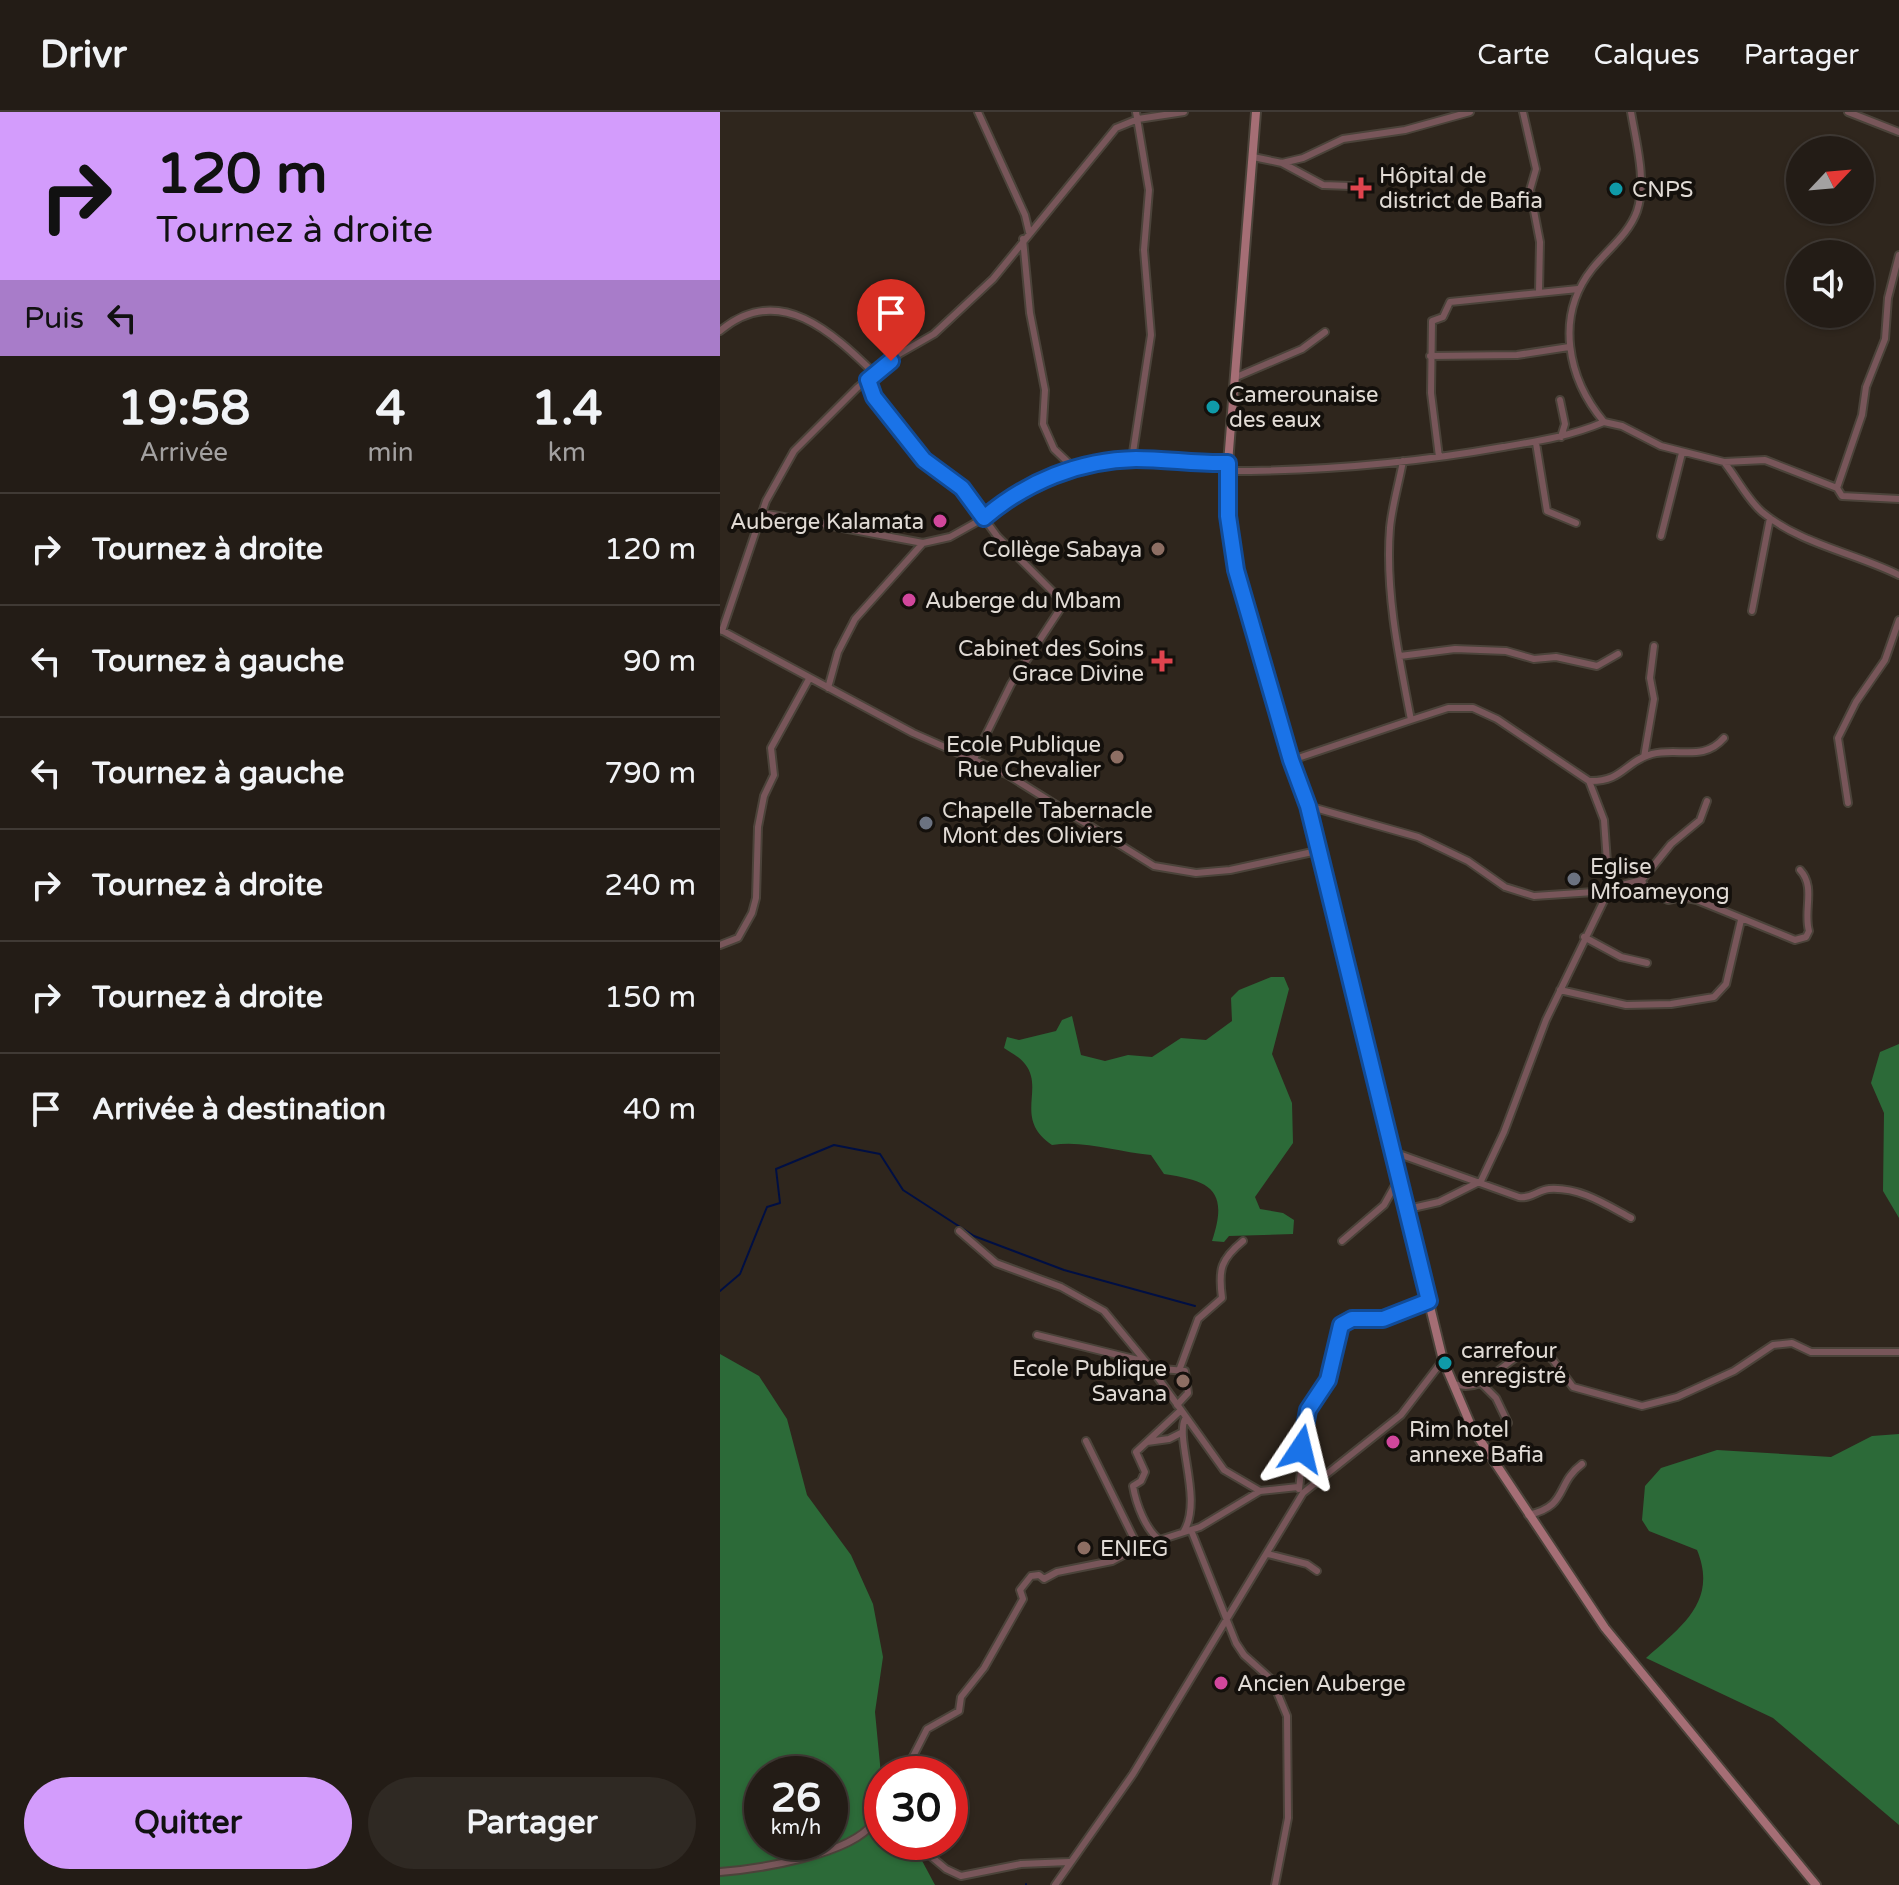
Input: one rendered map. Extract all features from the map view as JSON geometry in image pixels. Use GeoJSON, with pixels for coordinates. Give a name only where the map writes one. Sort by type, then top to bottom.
{"type":"FeatureCollection","features":[{"type":"Feature","properties":{"kind":"main road"},"geometry":{"type":"LineString","coordinates":[[1256,112],[1228,467],[1228,516],[1236,570],[1291,760],[1308,806],[1396,1153],[1443,1360],[1472,1428],[1625,1654],[1816,1885]]}},
{"type":"Feature","properties":{"kind":"street"},"geometry":{"type":"LineString","coordinates":[[978,112],[1025,215],[1029,232]]}},
{"type":"Feature","properties":{"kind":"street"},"geometry":{"type":"LineString","coordinates":[[1184,112],[1137,116],[1108,135],[993,279],[955,316],[868,380],[794,451],[762,513],[721,630],[913,733],[1027,785],[1127,852],[1170,871],[1230,870],[1317,851]]}},
{"type":"Feature","properties":{"kind":"street"},"geometry":{"type":"LineString","coordinates":[[1282,163],[1303,158],[1343,139],[1405,130],[1470,112]]}},
{"type":"Feature","properties":{"kind":"street"},"geometry":{"type":"LineString","coordinates":[[1523,112],[1536,169],[1530,193],[1540,242],[1539,292]]}},
{"type":"Feature","properties":{"kind":"street"},"geometry":{"type":"LineString","coordinates":[[1604,422],[1591,404],[1569,347],[1568,322],[1578,289],[1627,231],[1638,208],[1639,163],[1631,112]]}},
{"type":"Feature","properties":{"kind":"street"},"geometry":{"type":"LineString","coordinates":[[1848,112],[1899,132]]}},
{"type":"Feature","properties":{"kind":"street"},"geometry":{"type":"LineString","coordinates":[[1132,459],[1151,335],[1144,250],[1149,190],[1137,116]]}},
{"type":"Feature","properties":{"kind":"street"},"geometry":{"type":"LineString","coordinates":[[1253,157],[1282,163],[1323,185],[1351,186]]}},
{"type":"Feature","properties":{"kind":"street"},"geometry":{"type":"LineString","coordinates":[[1025,215],[1035,218],[1046,215]]}},
{"type":"Feature","properties":{"kind":"street"},"geometry":{"type":"LineString","coordinates":[[1023,239],[1030,313],[1045,390],[1043,424],[1054,449],[1074,468]]}},
{"type":"Feature","properties":{"kind":"street"},"geometry":{"type":"LineString","coordinates":[[1837,488],[1862,415],[1866,387],[1885,339],[1888,298],[1899,255]]}},
{"type":"Feature","properties":{"kind":"street"},"geometry":{"type":"LineString","coordinates":[[1439,457],[1432,422],[1432,321],[1443,317],[1450,302],[1578,289]]}},
{"type":"Feature","properties":{"kind":"street"},"geometry":{"type":"LineString","coordinates":[[720,331],[747,317],[784,310],[833,335],[876,375]]}},
{"type":"Feature","properties":{"kind":"street"},"geometry":{"type":"LineString","coordinates":[[1234,378],[1302,349],[1325,332]]}},
{"type":"Feature","properties":{"kind":"street"},"geometry":{"type":"LineString","coordinates":[[1430,356],[1517,355],[1569,347]]}},
{"type":"Feature","properties":{"kind":"street"},"geometry":{"type":"LineString","coordinates":[[868,380],[874,397],[924,460],[962,488],[1016,557],[1064,603],[1011,684],[974,759]]}},
{"type":"Feature","properties":{"kind":"street"},"geometry":{"type":"LineString","coordinates":[[1560,400],[1565,424],[1561,437]]}},
{"type":"Feature","properties":{"kind":"street"},"geometry":{"type":"LineString","coordinates":[[762,513],[923,543],[950,537],[984,518],[1029,486],[1074,468],[1132,459],[1228,467],[1324,469],[1536,443],[1604,422],[1622,426],[1647,440],[1682,453],[1724,462],[1765,460],[1837,488],[1842,496],[1899,499]]}},
{"type":"Feature","properties":{"kind":"street"},"geometry":{"type":"LineString","coordinates":[[1536,443],[1547,511],[1576,523]]}},
{"type":"Feature","properties":{"kind":"street"},"geometry":{"type":"LineString","coordinates":[[1661,536],[1682,453]]}},
{"type":"Feature","properties":{"kind":"street"},"geometry":{"type":"LineString","coordinates":[[1403,461],[1390,539],[1400,656],[1411,720]]}},
{"type":"Feature","properties":{"kind":"street"},"geometry":{"type":"LineString","coordinates":[[1724,462],[1748,497],[1770,518],[1802,536],[1899,575]]}},
{"type":"Feature","properties":{"kind":"street"},"geometry":{"type":"LineString","coordinates":[[1752,611],[1770,518]]}},
{"type":"Feature","properties":{"kind":"street"},"geometry":{"type":"LineString","coordinates":[[828,688],[838,652],[855,619],[923,543]]}},
{"type":"Feature","properties":{"kind":"street"},"geometry":{"type":"LineString","coordinates":[[1848,803],[1838,738],[1856,702],[1885,660],[1899,620]]}},
{"type":"Feature","properties":{"kind":"street"},"geometry":{"type":"LineString","coordinates":[[1644,757],[1654,699],[1650,678],[1654,646]]}},
{"type":"Feature","properties":{"kind":"street"},"geometry":{"type":"LineString","coordinates":[[1400,656],[1455,649],[1506,651],[1534,659],[1556,657],[1597,666],[1618,654]]}},
{"type":"Feature","properties":{"kind":"street"},"geometry":{"type":"LineString","coordinates":[[720,945],[738,938],[752,913],[756,898],[758,827],[764,796],[774,775],[771,748],[809,679]]}},
{"type":"Feature","properties":{"kind":"street"},"geometry":{"type":"LineString","coordinates":[[1291,760],[1448,708],[1473,708],[1497,719],[1589,781],[1604,820],[1609,890],[1560,990],[1481,1181],[1439,1202],[1408,1209]]}},
{"type":"Feature","properties":{"kind":"street"},"geometry":{"type":"LineString","coordinates":[[1589,781],[1618,777],[1644,757],[1662,752],[1706,752],[1724,738]]}},
{"type":"Feature","properties":{"kind":"street"},"geometry":{"type":"LineString","coordinates":[[1308,806],[1389,827],[1445,848],[1519,893],[1553,896],[1609,890],[1642,880],[1671,844],[1700,820],[1707,801]]}},
{"type":"Feature","properties":{"kind":"street"},"geometry":{"type":"LineString","coordinates":[[1642,880],[1645,889],[1668,900],[1686,897],[1785,934],[1789,941],[1808,936],[1809,891],[1807,879],[1800,870]]}},
{"type":"Feature","properties":{"kind":"street"},"geometry":{"type":"LineString","coordinates":[[1560,990],[1626,1005],[1671,1004],[1719,995],[1726,984],[1741,920]]}},
{"type":"Feature","properties":{"kind":"street"},"geometry":{"type":"LineString","coordinates":[[1584,937],[1621,957],[1647,963]]}},
{"type":"Feature","properties":{"kind":"street"},"geometry":{"type":"LineString","coordinates":[[1396,1153],[1526,1198],[1545,1189],[1574,1190],[1631,1218]]}},
{"type":"Feature","properties":{"kind":"street"},"geometry":{"type":"LineString","coordinates":[[1342,1241],[1384,1205],[1400,1172]]}},
{"type":"Feature","properties":{"kind":"street"},"geometry":{"type":"LineString","coordinates":[[959,1231],[996,1263],[1093,1303],[1114,1322],[1142,1361],[1151,1368],[1224,1470],[1260,1491]]}},
{"type":"Feature","properties":{"kind":"street"},"geometry":{"type":"LineString","coordinates":[[1180,1368],[1198,1319],[1222,1298],[1219,1272],[1224,1257],[1243,1241]]}},
{"type":"Feature","properties":{"kind":"street"},"geometry":{"type":"LineString","coordinates":[[1055,1885],[1133,1774],[1268,1554],[1300,1490],[1308,1410],[1328,1380],[1341,1325],[1352,1319],[1383,1319],[1429,1301]]}},
{"type":"Feature","properties":{"kind":"street"},"geometry":{"type":"LineString","coordinates":[[1037,1335],[1142,1361]]}},
{"type":"Feature","properties":{"kind":"street"},"geometry":{"type":"LineString","coordinates":[[1451,1383],[1466,1387],[1481,1383],[1521,1354],[1539,1350],[1553,1360],[1573,1387],[1642,1406],[1677,1397],[1727,1375],[1766,1347],[1781,1343],[1792,1343],[1811,1352],[1899,1352]]}},
{"type":"Feature","properties":{"kind":"street"},"geometry":{"type":"LineString","coordinates":[[913,1756],[927,1729],[959,1711],[961,1697],[1023,1599],[1020,1590],[1027,1580],[1034,1575],[1044,1579],[1057,1572],[1099,1565],[1138,1547],[1188,1531],[1260,1491],[1300,1490],[1401,1415],[1443,1360]]}},
{"type":"Feature","properties":{"kind":"street"},"geometry":{"type":"LineString","coordinates":[[1151,1368],[1180,1368],[1185,1371],[1189,1385],[1179,1408],[1136,1452],[1145,1472],[1141,1481],[1133,1486],[1134,1494],[1152,1535],[1161,1541]]}},
{"type":"Feature","properties":{"kind":"street"},"geometry":{"type":"LineString","coordinates":[[1481,1383],[1496,1398],[1508,1423]]}},
{"type":"Feature","properties":{"kind":"street"},"geometry":{"type":"LineString","coordinates":[[1185,1419],[1181,1433],[1190,1472],[1188,1531],[1244,1655],[1265,1671],[1280,1692],[1287,1716],[1288,1818],[1275,1885]]}},
{"type":"Feature","properties":{"kind":"street"},"geometry":{"type":"LineString","coordinates":[[1146,1442],[1169,1439],[1181,1433]]}},
{"type":"Feature","properties":{"kind":"street"},"geometry":{"type":"LineString","coordinates":[[1086,1441],[1138,1547]]}},
{"type":"Feature","properties":{"kind":"street"},"geometry":{"type":"LineString","coordinates":[[1528,1515],[1546,1511],[1557,1503],[1570,1473],[1582,1464]]}},
{"type":"Feature","properties":{"kind":"street"},"geometry":{"type":"LineString","coordinates":[[1268,1554],[1307,1564],[1317,1571]]}},
{"type":"Feature","properties":{"kind":"street"},"geometry":{"type":"LineString","coordinates":[[720,1872],[801,1858],[835,1848],[864,1832]]}},
{"type":"Feature","properties":{"kind":"street"},"geometry":{"type":"LineString","coordinates":[[935,1860],[961,1876],[1021,1864],[1069,1862]]}},
{"type":"Feature","properties":{"kind":"green space"},"geometry":{"type":"Polygon","coordinates":[[[1271,977],[1284,977],[1289,989],[1272,1054],[1292,1103],[1293,1143],[1255,1197],[1260,1209],[1283,1213],[1294,1220],[1293,1234],[1229,1236],[1224,1242],[1212,1241],[1217,1224],[1217,1199],[1204,1185],[1164,1174],[1151,1155],[1089,1145],[1052,1145],[1040,1135],[1032,1115],[1030,1074],[1018,1057],[1004,1048],[1007,1037],[1019,1040],[1056,1031],[1062,1020],[1072,1016],[1081,1055],[1105,1061],[1128,1055],[1152,1057],[1181,1038],[1206,1040],[1232,1021],[1231,998],[1239,990],[1271,977]]]}},
{"type":"Feature","properties":{"kind":"green space"},"geometry":{"type":"Polygon","coordinates":[[[1899,1044],[1899,1218],[1883,1191],[1884,1113],[1871,1083],[1880,1052],[1899,1044]]]}},
{"type":"Feature","properties":{"kind":"green space"},"geometry":{"type":"Polygon","coordinates":[[[720,1354],[759,1376],[787,1419],[807,1495],[851,1555],[873,1604],[883,1657],[875,1712],[879,1756],[864,1756],[864,1860],[922,1860],[935,1885],[720,1885],[720,1354]]]}},
{"type":"Feature","properties":{"kind":"green space"},"geometry":{"type":"Polygon","coordinates":[[[1899,1434],[1899,1825],[1773,1718],[1646,1658],[1693,1611],[1703,1584],[1697,1550],[1649,1531],[1642,1520],[1645,1486],[1661,1468],[1717,1450],[1831,1457],[1872,1436],[1899,1434]]]}},
{"type":"Feature","properties":{"kind":"waterway"},"geometry":{"type":"LineString","coordinates":[[720,1291],[740,1274],[767,1207],[780,1203],[776,1169],[834,1145],[880,1154],[903,1190],[974,1236],[1064,1270],[1195,1306]]}},
{"type":"Feature","properties":{"kind":"place","name":"Hôpital de district de Bafia"},"geometry":{"type":"Point","coordinates":[1361,188]}},
{"type":"Feature","properties":{"kind":"place","name":"CNPS"},"geometry":{"type":"Point","coordinates":[1616,189]}},
{"type":"Feature","properties":{"kind":"place","name":"Camerounaise des eaux"},"geometry":{"type":"Point","coordinates":[1213,407]}},
{"type":"Feature","properties":{"kind":"place","name":"Auberge Kalamata"},"geometry":{"type":"Point","coordinates":[940,521]}},
{"type":"Feature","properties":{"kind":"place","name":"Collège Sabaya"},"geometry":{"type":"Point","coordinates":[1158,549]}},
{"type":"Feature","properties":{"kind":"place","name":"Auberge du Mbam"},"geometry":{"type":"Point","coordinates":[909,600]}},
{"type":"Feature","properties":{"kind":"place","name":"Cabinet des Soins Grace Divine"},"geometry":{"type":"Point","coordinates":[1162,661]}},
{"type":"Feature","properties":{"kind":"place","name":"Ecole Publique Rue Chevalier"},"geometry":{"type":"Point","coordinates":[1117,757]}},
{"type":"Feature","properties":{"kind":"place","name":"Chapelle Tabernacle Mont des Oliviers"},"geometry":{"type":"Point","coordinates":[926,823]}},
{"type":"Feature","properties":{"kind":"place","name":"Eglise Mfoameyong"},"geometry":{"type":"Point","coordinates":[1574,879]}},
{"type":"Feature","properties":{"kind":"place","name":"carrefour enregistré"},"geometry":{"type":"Point","coordinates":[1445,1363]}},
{"type":"Feature","properties":{"kind":"place","name":"Ecole Publique Savana"},"geometry":{"type":"Point","coordinates":[1183,1381]}},
{"type":"Feature","properties":{"kind":"place","name":"Rim hotel annexe Bafia"},"geometry":{"type":"Point","coordinates":[1393,1442]}},
{"type":"Feature","properties":{"kind":"place","name":"ENIEG"},"geometry":{"type":"Point","coordinates":[1084,1548]}},
{"type":"Feature","properties":{"kind":"place","name":"Ancien Auberge"},"geometry":{"type":"Point","coordinates":[1221,1683]}},
{"type":"Feature","properties":{"kind":"route"},"geometry":{"type":"LineString","coordinates":[[891,361],[868,380],[874,397],[924,460],[962,488],[984,518],[1029,486],[1074,468],[1132,459],[1228,463],[1228,516],[1236,570],[1291,760],[1308,806],[1396,1153],[1429,1301],[1408,1312],[1383,1319],[1348,1319],[1341,1325],[1328,1380],[1308,1410],[1301,1449]]}}]}
